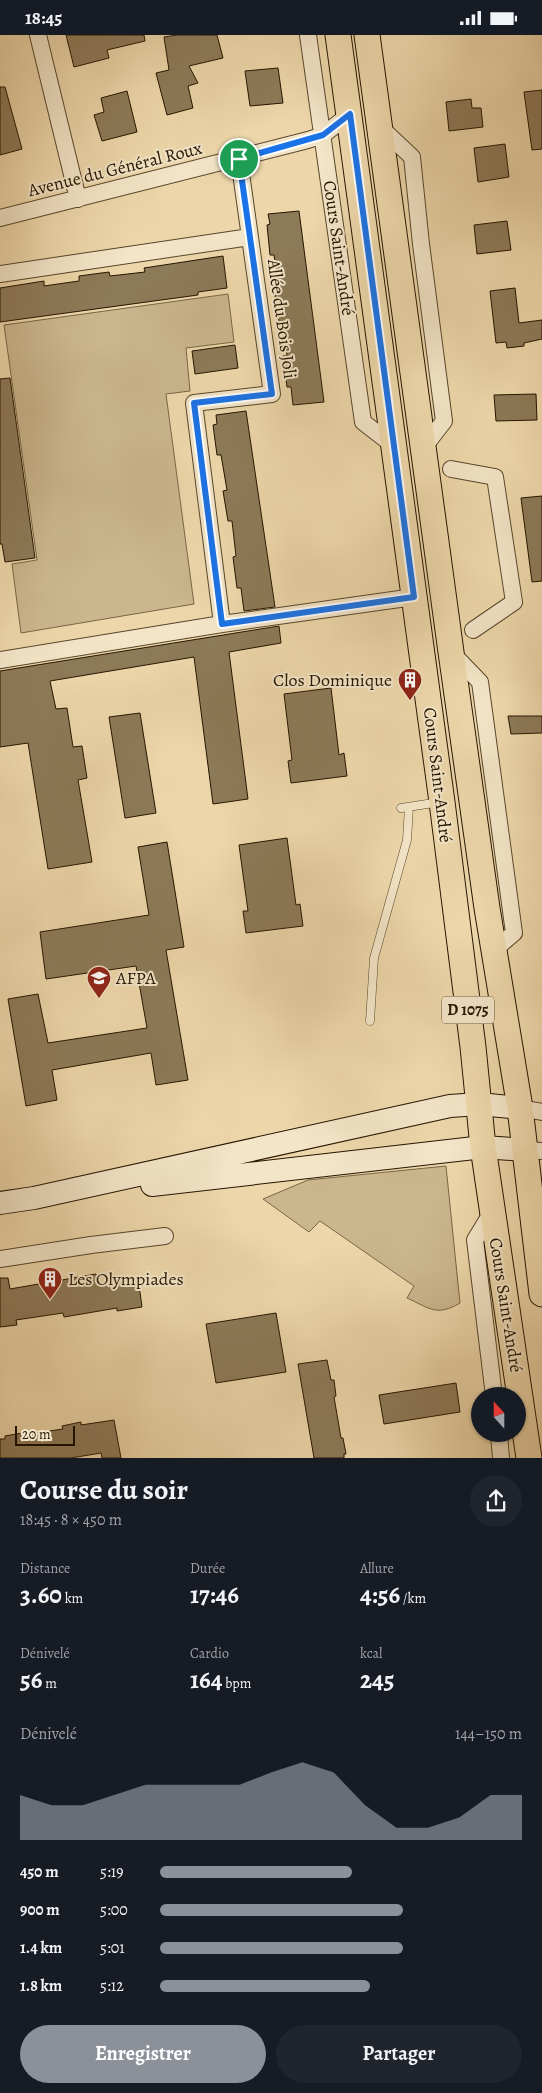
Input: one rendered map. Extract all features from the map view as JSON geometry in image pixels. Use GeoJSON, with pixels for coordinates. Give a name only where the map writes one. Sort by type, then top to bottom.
{"type":"FeatureCollection","features":[{"type":"Feature","properties":{"kind":"main road","name":"Cours Saint-André"},"geometry":{"type":"LineString","coordinates":[[338,35],[442,802],[483,1147],[529,1458]]}},
{"type":"Feature","properties":{"kind":"main road","name":"Cours Saint-André"},"geometry":{"type":"LineString","coordinates":[[367,35],[424,447],[450,652],[494,950],[531,1110],[542,1294]]}},
{"type":"Feature","properties":{"kind":"main road"},"geometry":{"type":"LineString","coordinates":[[34,1198],[450,1106],[478,1104],[531,1110]]}},
{"type":"Feature","properties":{"kind":"main road"},"geometry":{"type":"LineString","coordinates":[[0,1203],[483,1147],[534,1151]]}},
{"type":"Feature","properties":{"kind":"street"},"geometry":{"type":"LineString","coordinates":[[38,35],[78,199]]}},
{"type":"Feature","properties":{"kind":"street","name":"Cours Saint-André"},"geometry":{"type":"LineString","coordinates":[[308,35],[363,422],[394,446]]}},
{"type":"Feature","properties":{"kind":"street","name":"Avenue du Général Roux"},"geometry":{"type":"LineString","coordinates":[[0,218],[239,159],[323,135],[350,114]]}},
{"type":"Feature","properties":{"kind":"street"},"geometry":{"type":"LineString","coordinates":[[379,127],[412,157],[421,244],[444,421],[424,447]]}},
{"type":"Feature","properties":{"kind":"street","name":"Allée du Bois Joli"},"geometry":{"type":"LineString","coordinates":[[222,624],[194,403],[272,394],[239,159]]}},
{"type":"Feature","properties":{"kind":"street"},"geometry":{"type":"LineString","coordinates":[[392,216],[421,244]]}},
{"type":"Feature","properties":{"kind":"street"},"geometry":{"type":"LineString","coordinates":[[0,274],[250,237]]}},
{"type":"Feature","properties":{"kind":"street"},"geometry":{"type":"LineString","coordinates":[[451,469],[495,477],[514,602],[473,630]]}},
{"type":"Feature","properties":{"kind":"street"},"geometry":{"type":"LineString","coordinates":[[0,660],[222,624],[414,597]]}},
{"type":"Feature","properties":{"kind":"street"},"geometry":{"type":"LineString","coordinates":[[450,652],[480,682],[514,933],[494,950]]}},
{"type":"Feature","properties":{"kind":"street","name":"Cours Saint-André"},"geometry":{"type":"LineString","coordinates":[[492,1212],[474,1240],[493,1387]]}},
{"type":"Feature","properties":{"kind":"street"},"geometry":{"type":"LineString","coordinates":[[0,1259],[165,1236]]}},
{"type":"Feature","properties":{"kind":"street"},"geometry":{"type":"LineString","coordinates":[[500,1443],[501,1458]]}},
{"type":"Feature","properties":{"kind":"lane"},"geometry":{"type":"LineString","coordinates":[[401,808],[442,802]]}},
{"type":"Feature","properties":{"kind":"lane"},"geometry":{"type":"LineString","coordinates":[[370,1021],[374,958],[407,840],[409,807]]}},
{"type":"Feature","properties":{"kind":"shaded area"},"geometry":{"type":"Polygon","coordinates":[[[228,294],[234,342],[186,348],[190,391],[166,394],[194,604],[21,633],[12,564],[37,560],[4,325],[228,294]]]}},
{"type":"Feature","properties":{"kind":"shaded area"},"geometry":{"type":"Polygon","coordinates":[[[446,1166],[460,1303],[445,1310],[427,1308],[407,1298],[414,1286],[320,1221],[309,1232],[263,1199],[308,1180],[446,1166]]]}},
{"type":"Feature","properties":{"kind":"building"},"geometry":{"type":"Polygon","coordinates":[[[66,35],[144,35],[145,41],[107,50],[109,58],[74,67],[66,35]]]}},
{"type":"Feature","properties":{"kind":"building"},"geometry":{"type":"Polygon","coordinates":[[[177,35],[217,35],[223,58],[189,66],[198,83],[188,86],[193,108],[167,115],[156,73],[169,70],[164,37],[177,35]]]}},
{"type":"Feature","properties":{"kind":"building"},"geometry":{"type":"Polygon","coordinates":[[[278,68],[283,103],[250,106],[245,71],[278,68]]]}},
{"type":"Feature","properties":{"kind":"building"},"geometry":{"type":"Polygon","coordinates":[[[0,87],[5,87],[22,149],[0,155],[0,87]]]}},
{"type":"Feature","properties":{"kind":"building"},"geometry":{"type":"Polygon","coordinates":[[[542,90],[542,149],[532,150],[524,92],[542,90]]]}},
{"type":"Feature","properties":{"kind":"building"},"geometry":{"type":"Polygon","coordinates":[[[127,91],[137,132],[102,141],[94,115],[104,112],[101,98],[127,91]]]}},
{"type":"Feature","properties":{"kind":"building"},"geometry":{"type":"Polygon","coordinates":[[[471,99],[472,108],[481,108],[483,127],[449,131],[446,102],[471,99]]]}},
{"type":"Feature","properties":{"kind":"building"},"geometry":{"type":"Polygon","coordinates":[[[505,144],[509,177],[478,182],[474,148],[505,144]]]}},
{"type":"Feature","properties":{"kind":"building"},"geometry":{"type":"Polygon","coordinates":[[[299,211],[324,402],[293,405],[291,387],[287,387],[283,356],[287,356],[283,321],[279,322],[274,289],[279,288],[274,255],[270,255],[267,225],[270,224],[268,214],[299,211]]]}},
{"type":"Feature","properties":{"kind":"building"},"geometry":{"type":"Polygon","coordinates":[[[507,221],[511,250],[477,254],[474,225],[507,221]]]}},
{"type":"Feature","properties":{"kind":"building"},"geometry":{"type":"Polygon","coordinates":[[[223,256],[227,288],[198,292],[198,295],[0,322],[0,288],[44,281],[44,286],[79,281],[79,276],[109,272],[110,276],[145,272],[144,268],[223,256]]]}},
{"type":"Feature","properties":{"kind":"building"},"geometry":{"type":"Polygon","coordinates":[[[515,288],[519,323],[542,320],[542,339],[524,343],[524,346],[507,348],[506,342],[496,343],[490,291],[515,288]]]}},
{"type":"Feature","properties":{"kind":"building"},"geometry":{"type":"Polygon","coordinates":[[[235,345],[238,368],[195,374],[192,351],[235,345]]]}},
{"type":"Feature","properties":{"kind":"building"},"geometry":{"type":"Polygon","coordinates":[[[10,378],[35,558],[5,562],[2,544],[0,544],[0,379],[10,378]]]}},
{"type":"Feature","properties":{"kind":"building"},"geometry":{"type":"Polygon","coordinates":[[[536,394],[537,420],[496,421],[494,395],[536,394]]]}},
{"type":"Feature","properties":{"kind":"building"},"geometry":{"type":"Polygon","coordinates":[[[246,411],[275,607],[244,611],[241,588],[237,588],[233,557],[236,556],[232,521],[228,521],[223,491],[227,490],[221,455],[217,455],[213,425],[217,424],[216,415],[246,411]]]}},
{"type":"Feature","properties":{"kind":"building"},"geometry":{"type":"Polygon","coordinates":[[[542,496],[542,581],[532,582],[521,498],[542,496]]]}},
{"type":"Feature","properties":{"kind":"building"},"geometry":{"type":"Polygon","coordinates":[[[279,626],[281,643],[229,652],[248,799],[213,804],[194,657],[50,681],[56,709],[67,708],[73,747],[82,746],[87,778],[78,780],[92,862],[48,869],[28,743],[0,747],[0,671],[279,626]]]}},
{"type":"Feature","properties":{"kind":"building"},"geometry":{"type":"Polygon","coordinates":[[[331,688],[339,755],[344,753],[347,776],[291,783],[288,761],[292,760],[284,694],[331,688]]]}},
{"type":"Feature","properties":{"kind":"building"},"geometry":{"type":"Polygon","coordinates":[[[140,713],[156,813],[125,818],[109,717],[140,713]]]}},
{"type":"Feature","properties":{"kind":"building"},"geometry":{"type":"Polygon","coordinates":[[[508,716],[542,716],[542,733],[511,734],[508,716]]]}},
{"type":"Feature","properties":{"kind":"building"},"geometry":{"type":"Polygon","coordinates":[[[287,838],[296,905],[300,904],[303,926],[246,933],[243,911],[248,911],[239,845],[287,838]]]}},
{"type":"Feature","properties":{"kind":"building"},"geometry":{"type":"Polygon","coordinates":[[[167,842],[184,947],[166,950],[188,1080],[156,1085],[151,1053],[52,1070],[57,1100],[26,1106],[8,999],[38,994],[48,1043],[147,1028],[136,966],[46,979],[40,932],[149,915],[138,847],[167,842]]]}},
{"type":"Feature","properties":{"kind":"building","name":"Les Olympiades"},"geometry":{"type":"Polygon","coordinates":[[[96,1274],[98,1284],[138,1278],[142,1307],[117,1311],[117,1308],[64,1317],[63,1313],[16,1320],[17,1325],[0,1327],[0,1278],[8,1278],[10,1289],[96,1274]]]}},
{"type":"Feature","properties":{"kind":"building"},"geometry":{"type":"Polygon","coordinates":[[[276,1313],[286,1372],[216,1383],[206,1324],[276,1313]]]}},
{"type":"Feature","properties":{"kind":"building"},"geometry":{"type":"Polygon","coordinates":[[[327,1360],[331,1380],[334,1380],[336,1396],[334,1397],[341,1438],[343,1438],[346,1454],[344,1454],[344,1458],[314,1458],[298,1364],[327,1360]]]}},
{"type":"Feature","properties":{"kind":"building"},"geometry":{"type":"Polygon","coordinates":[[[456,1383],[460,1412],[384,1424],[379,1395],[456,1383]]]}},
{"type":"Feature","properties":{"kind":"building"},"geometry":{"type":"Polygon","coordinates":[[[114,1420],[121,1458],[102,1458],[101,1453],[71,1458],[0,1458],[0,1439],[5,1439],[5,1436],[63,1429],[62,1426],[81,1422],[81,1425],[114,1420]]]}},
{"type":"Feature","properties":{"kind":"place","name":"Clos Dominique"},"geometry":{"type":"Point","coordinates":[410,701]}},
{"type":"Feature","properties":{"kind":"place","name":"AFPA"},"geometry":{"type":"Point","coordinates":[99,999]}},
{"type":"Feature","properties":{"kind":"place","name":"Les Olympiades"},"geometry":{"type":"Point","coordinates":[50,1300]}},
{"type":"Feature","properties":{"kind":"route"},"geometry":{"type":"LineString","coordinates":[[350,114],[414,597],[222,624],[194,403],[272,394],[239,159],[323,135],[350,114]]}}]}
